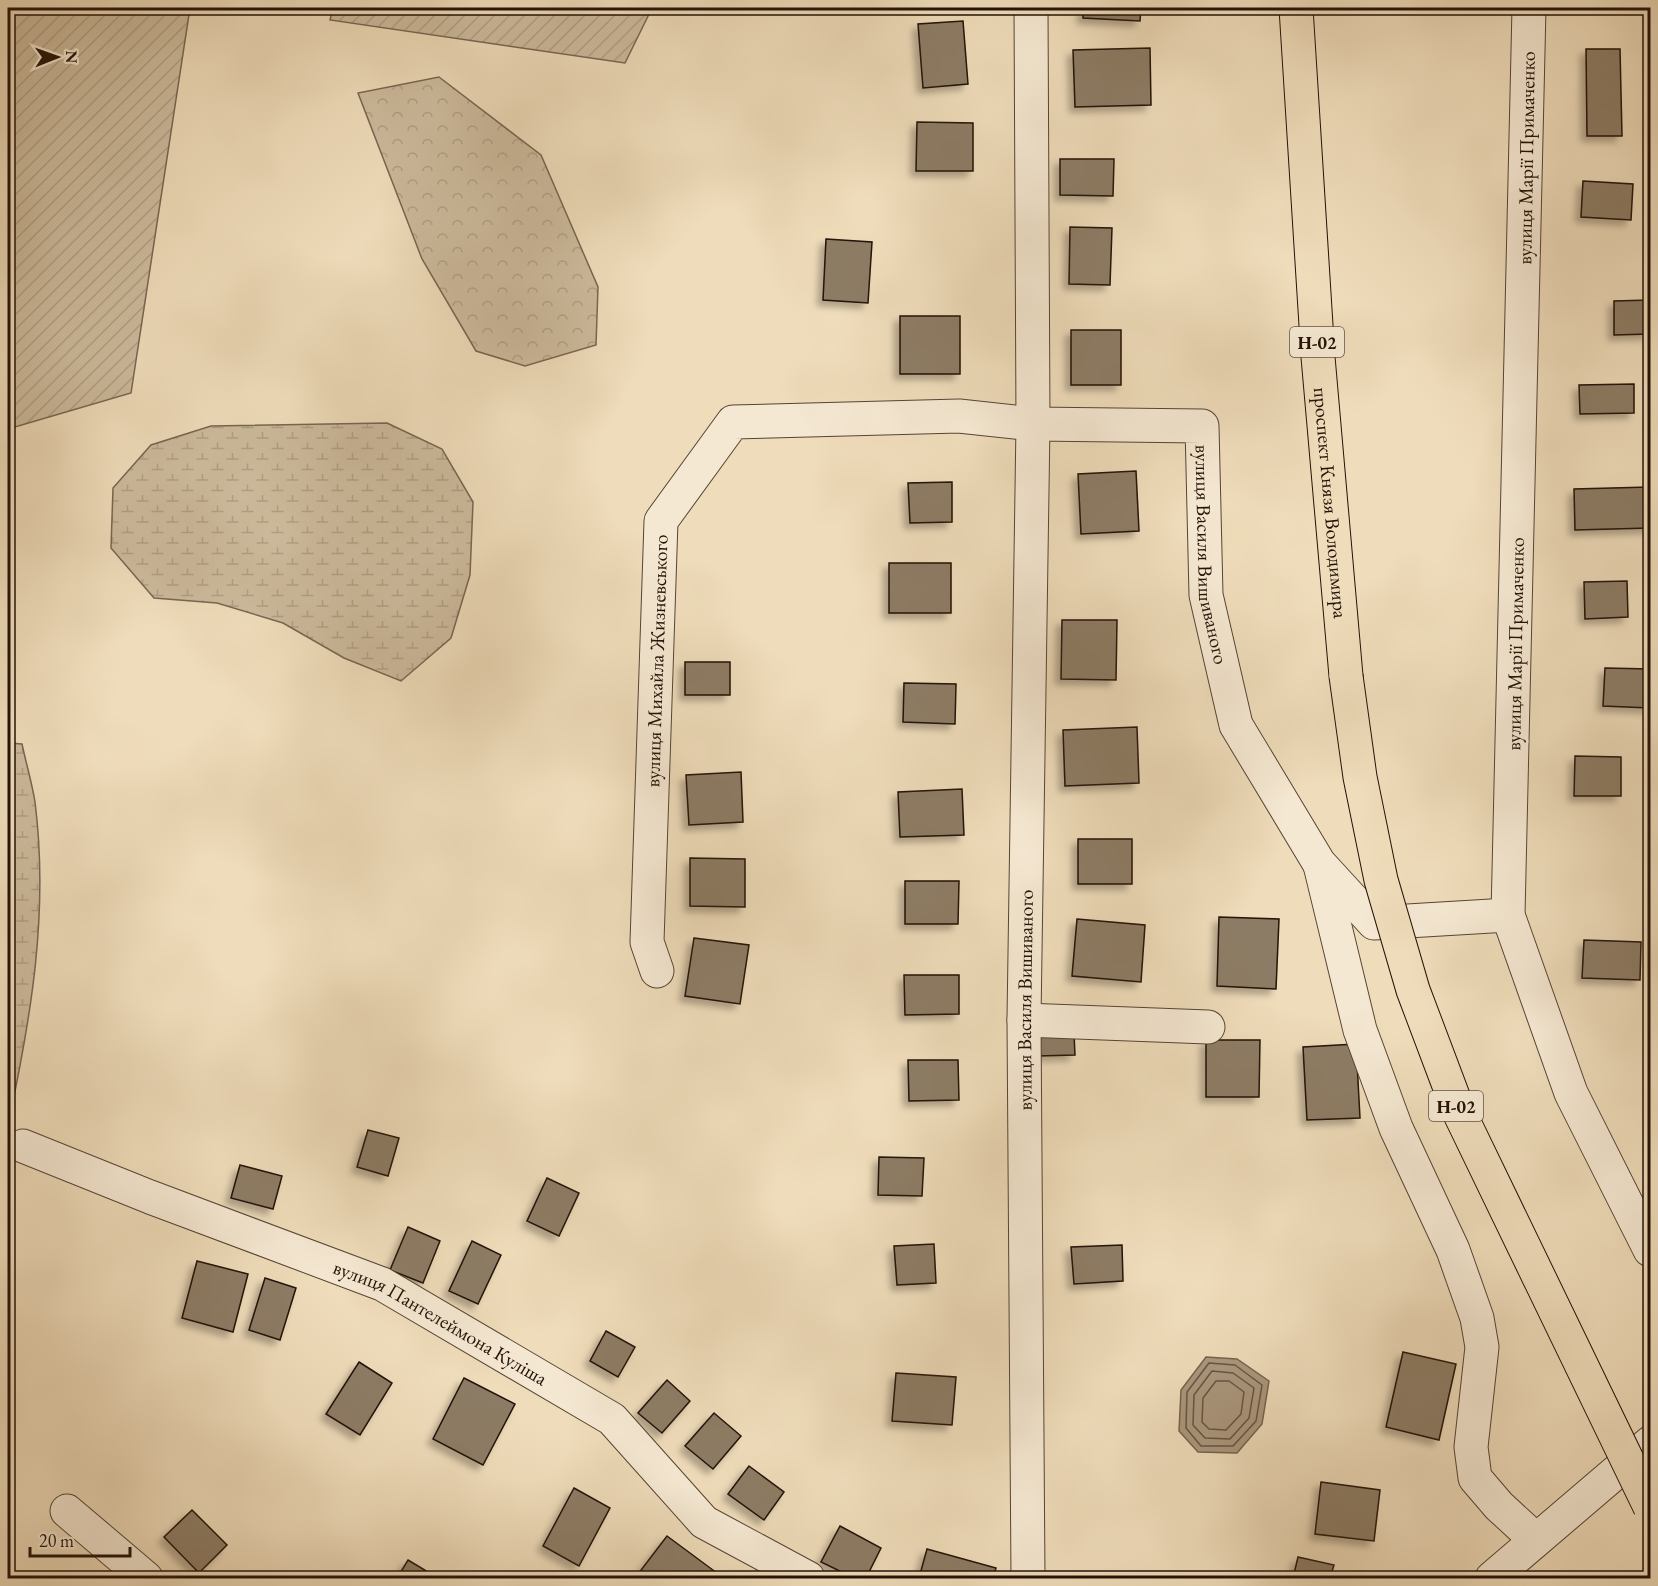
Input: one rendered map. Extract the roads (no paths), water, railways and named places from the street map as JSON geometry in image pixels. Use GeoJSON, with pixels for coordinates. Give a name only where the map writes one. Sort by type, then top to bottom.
{"type":"FeatureCollection","features":[{"type":"Feature","properties":{"kind":"main road","name":"проспект Князя Володимира"},"geometry":{"type":"LineString","coordinates":[[1296,8],[1318,357],[1346,676],[1360,777],[1381,880],[1413,990],[1459,1112],[1650,1507]]}},
{"type":"Feature","properties":{"kind":"street","name":"вулиця Василя Вишиваного"},"geometry":{"type":"LineString","coordinates":[[1028,1578],[1024,1020],[1034,424],[1030,8]]}},
{"type":"Feature","properties":{"kind":"street","name":"вулиця Марії Примаченко"},"geometry":{"type":"LineString","coordinates":[[1529,8],[1508,915],[1571,1093],[1650,1250]]}},
{"type":"Feature","properties":{"kind":"street","name":"вулиця Михайла Жизневського"},"geometry":{"type":"LineString","coordinates":[[657,971],[647,942],[661,521],[734,422],[959,416],[1034,424]]}},
{"type":"Feature","properties":{"kind":"street","name":"вулиця Василя Вишиваного"},"geometry":{"type":"LineString","coordinates":[[1034,424],[1202,426],[1206,595],[1236,725],[1319,863],[1374,923],[1508,915]]}},
{"type":"Feature","properties":{"kind":"street"},"geometry":{"type":"LineString","coordinates":[[1319,863],[1360,1030],[1396,1128],[1453,1250],[1477,1318],[1482,1347],[1471,1447],[1475,1478],[1499,1506],[1536,1540]]}},
{"type":"Feature","properties":{"kind":"street"},"geometry":{"type":"LineString","coordinates":[[1024,1020],[1208,1027]]}},
{"type":"Feature","properties":{"kind":"street","name":"вулиця Пантелеймона Куліша"},"geometry":{"type":"LineString","coordinates":[[23,1146],[150,1197],[382,1284],[612,1419],[704,1522],[808,1578]]}},
{"type":"Feature","properties":{"kind":"street"},"geometry":{"type":"LineString","coordinates":[[1492,1578],[1650,1443]]}},
{"type":"Feature","properties":{"kind":"street"},"geometry":{"type":"LineString","coordinates":[[67,1511],[146,1578]]}},
{"type":"Feature","properties":{"kind":"water"},"geometry":{"type":"Polygon","coordinates":[[[1206,1357],[1237,1359],[1269,1381],[1262,1424],[1237,1453],[1198,1452],[1179,1431],[1181,1390],[1206,1357]]]}}]}
